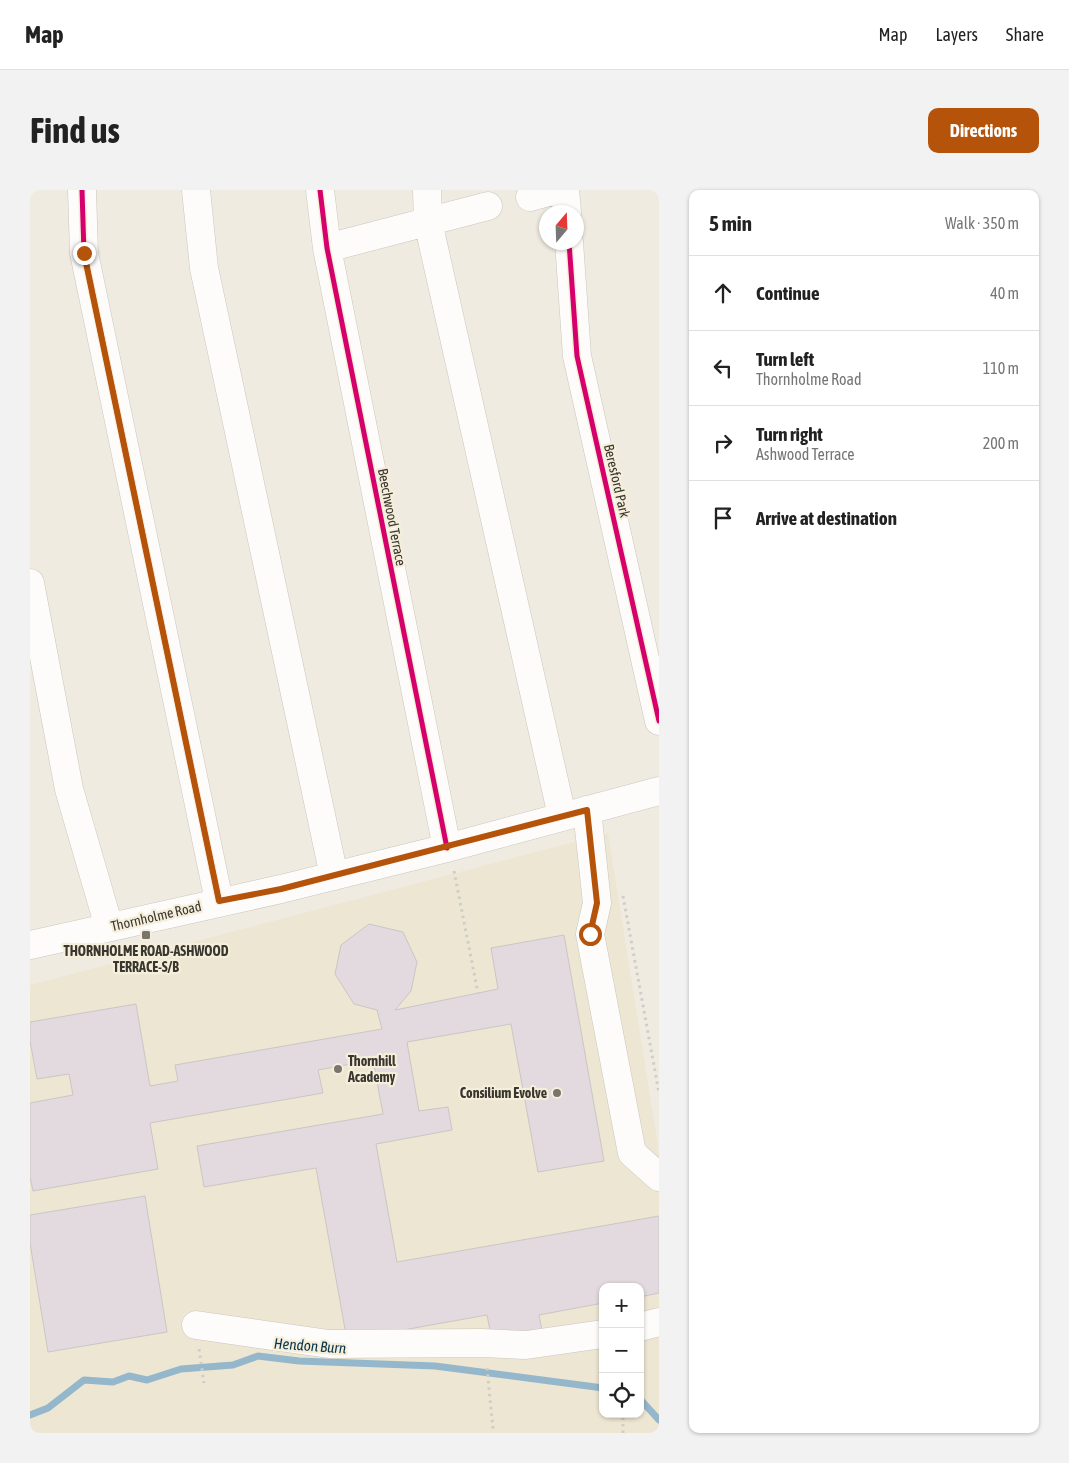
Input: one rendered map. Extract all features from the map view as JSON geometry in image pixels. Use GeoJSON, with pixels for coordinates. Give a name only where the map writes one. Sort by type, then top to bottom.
{"type":"FeatureCollection","features":[{"type":"Feature","properties":{"kind":"street"},"geometry":{"type":"LineString","coordinates":[[82,190],[84,253],[219,901]]}},
{"type":"Feature","properties":{"kind":"street"},"geometry":{"type":"LineString","coordinates":[[196,190],[204,268],[334,876]]}},
{"type":"Feature","properties":{"kind":"street","name":"Beechwood Terrace"},"geometry":{"type":"LineString","coordinates":[[320,190],[327,248],[447,848]]}},
{"type":"Feature","properties":{"kind":"street"},"geometry":{"type":"LineString","coordinates":[[427,190],[428,222],[597,903],[590,934],[632,1153],[659,1177]]}},
{"type":"Feature","properties":{"kind":"street"},"geometry":{"type":"LineString","coordinates":[[565,190],[566,205]]}},
{"type":"Feature","properties":{"kind":"street"},"geometry":{"type":"LineString","coordinates":[[327,248],[488,206]]}},
{"type":"Feature","properties":{"kind":"street","name":"Beresford Park"},"geometry":{"type":"LineString","coordinates":[[570,250],[577,356],[659,722]]}},
{"type":"Feature","properties":{"kind":"street"},"geometry":{"type":"LineString","coordinates":[[30,583],[69,789],[108,927]]}},
{"type":"Feature","properties":{"kind":"street","name":"Thornholme Road"},"geometry":{"type":"LineString","coordinates":[[30,945],[334,876],[447,848],[659,791]]}},
{"type":"Feature","properties":{"kind":"street"},"geometry":{"type":"LineString","coordinates":[[644,1326],[659,1322]]}},
{"type":"Feature","properties":{"kind":"street"},"geometry":{"type":"LineString","coordinates":[[196,1325],[329,1344],[482,1343],[526,1345],[599,1335]]}},
{"type":"Feature","properties":{"kind":"path"},"geometry":{"type":"LineString","coordinates":[[457,882],[478,993]]}},
{"type":"Feature","properties":{"kind":"path"},"geometry":{"type":"LineString","coordinates":[[622,891],[659,1093]]}},
{"type":"Feature","properties":{"kind":"path"},"geometry":{"type":"LineString","coordinates":[[200,1352],[204,1383]]}},
{"type":"Feature","properties":{"kind":"path"},"geometry":{"type":"LineString","coordinates":[[489,1382],[494,1429]]}},
{"type":"Feature","properties":{"kind":"path"},"geometry":{"type":"LineString","coordinates":[[622,1433],[623,1418]]}},
{"type":"Feature","properties":{"kind":"shaded area","name":"Thornhill Academy"},"geometry":{"type":"Polygon","coordinates":[[[608,833],[659,1152],[659,1433],[30,1433],[30,985],[608,833]]]}},
{"type":"Feature","properties":{"kind":"building"},"geometry":{"type":"Polygon","coordinates":[[[369,924],[403,932],[417,962],[411,991],[395,1010],[498,989],[491,948],[564,935],[604,1161],[538,1172],[511,1024],[407,1042],[419,1111],[448,1107],[452,1130],[376,1144],[397,1262],[659,1216],[659,1293],[644,1296],[644,1283],[599,1283],[599,1304],[539,1315],[542,1331],[492,1340],[487,1315],[347,1340],[316,1168],[204,1187],[197,1146],[383,1114],[373,1060],[318,1070],[323,1093],[150,1123],[158,1169],[33,1191],[30,1177],[30,1103],[73,1095],[69,1074],[37,1079],[30,1041],[30,1022],[136,1004],[150,1086],[178,1081],[175,1065],[382,1029],[377,1010],[354,1004],[335,974],[341,945],[369,924]]]}},
{"type":"Feature","properties":{"kind":"building"},"geometry":{"type":"Polygon","coordinates":[[[145,1196],[167,1332],[48,1352],[30,1243],[30,1215],[145,1196]]]}},
{"type":"Feature","properties":{"kind":"waterway","name":"Hendon Burn"},"geometry":{"type":"LineString","coordinates":[[30,1415],[48,1408],[84,1380],[113,1382],[129,1376],[147,1380],[181,1369],[233,1365],[258,1356],[299,1361],[435,1366],[599,1387]]}},
{"type":"Feature","properties":{"kind":"waterway","name":"Hendon Burn"},"geometry":{"type":"LineString","coordinates":[[644,1403],[659,1420]]}},
{"type":"Feature","properties":{"kind":"cycle path"},"geometry":{"type":"LineString","coordinates":[[82,190],[84,253],[219,901]]}},
{"type":"Feature","properties":{"kind":"cycle path"},"geometry":{"type":"LineString","coordinates":[[320,190],[327,248],[447,848]]}},
{"type":"Feature","properties":{"kind":"cycle path"},"geometry":{"type":"LineString","coordinates":[[570,250],[577,356],[659,721]]}},
{"type":"Feature","properties":{"kind":"place","name":"THORNHOLME ROAD-ASHWOOD TERRACE-S/B"},"geometry":{"type":"Point","coordinates":[146,935]}},
{"type":"Feature","properties":{"kind":"place","name":"Thornhill Academy"},"geometry":{"type":"Point","coordinates":[338,1069]}},
{"type":"Feature","properties":{"kind":"place","name":"Consilium Evolve"},"geometry":{"type":"Point","coordinates":[557,1093]}},
{"type":"Feature","properties":{"kind":"route"},"geometry":{"type":"LineString","coordinates":[[84,253],[106,368],[219,901],[281,889],[447,848],[587,810],[597,903],[590,934]]}}]}
